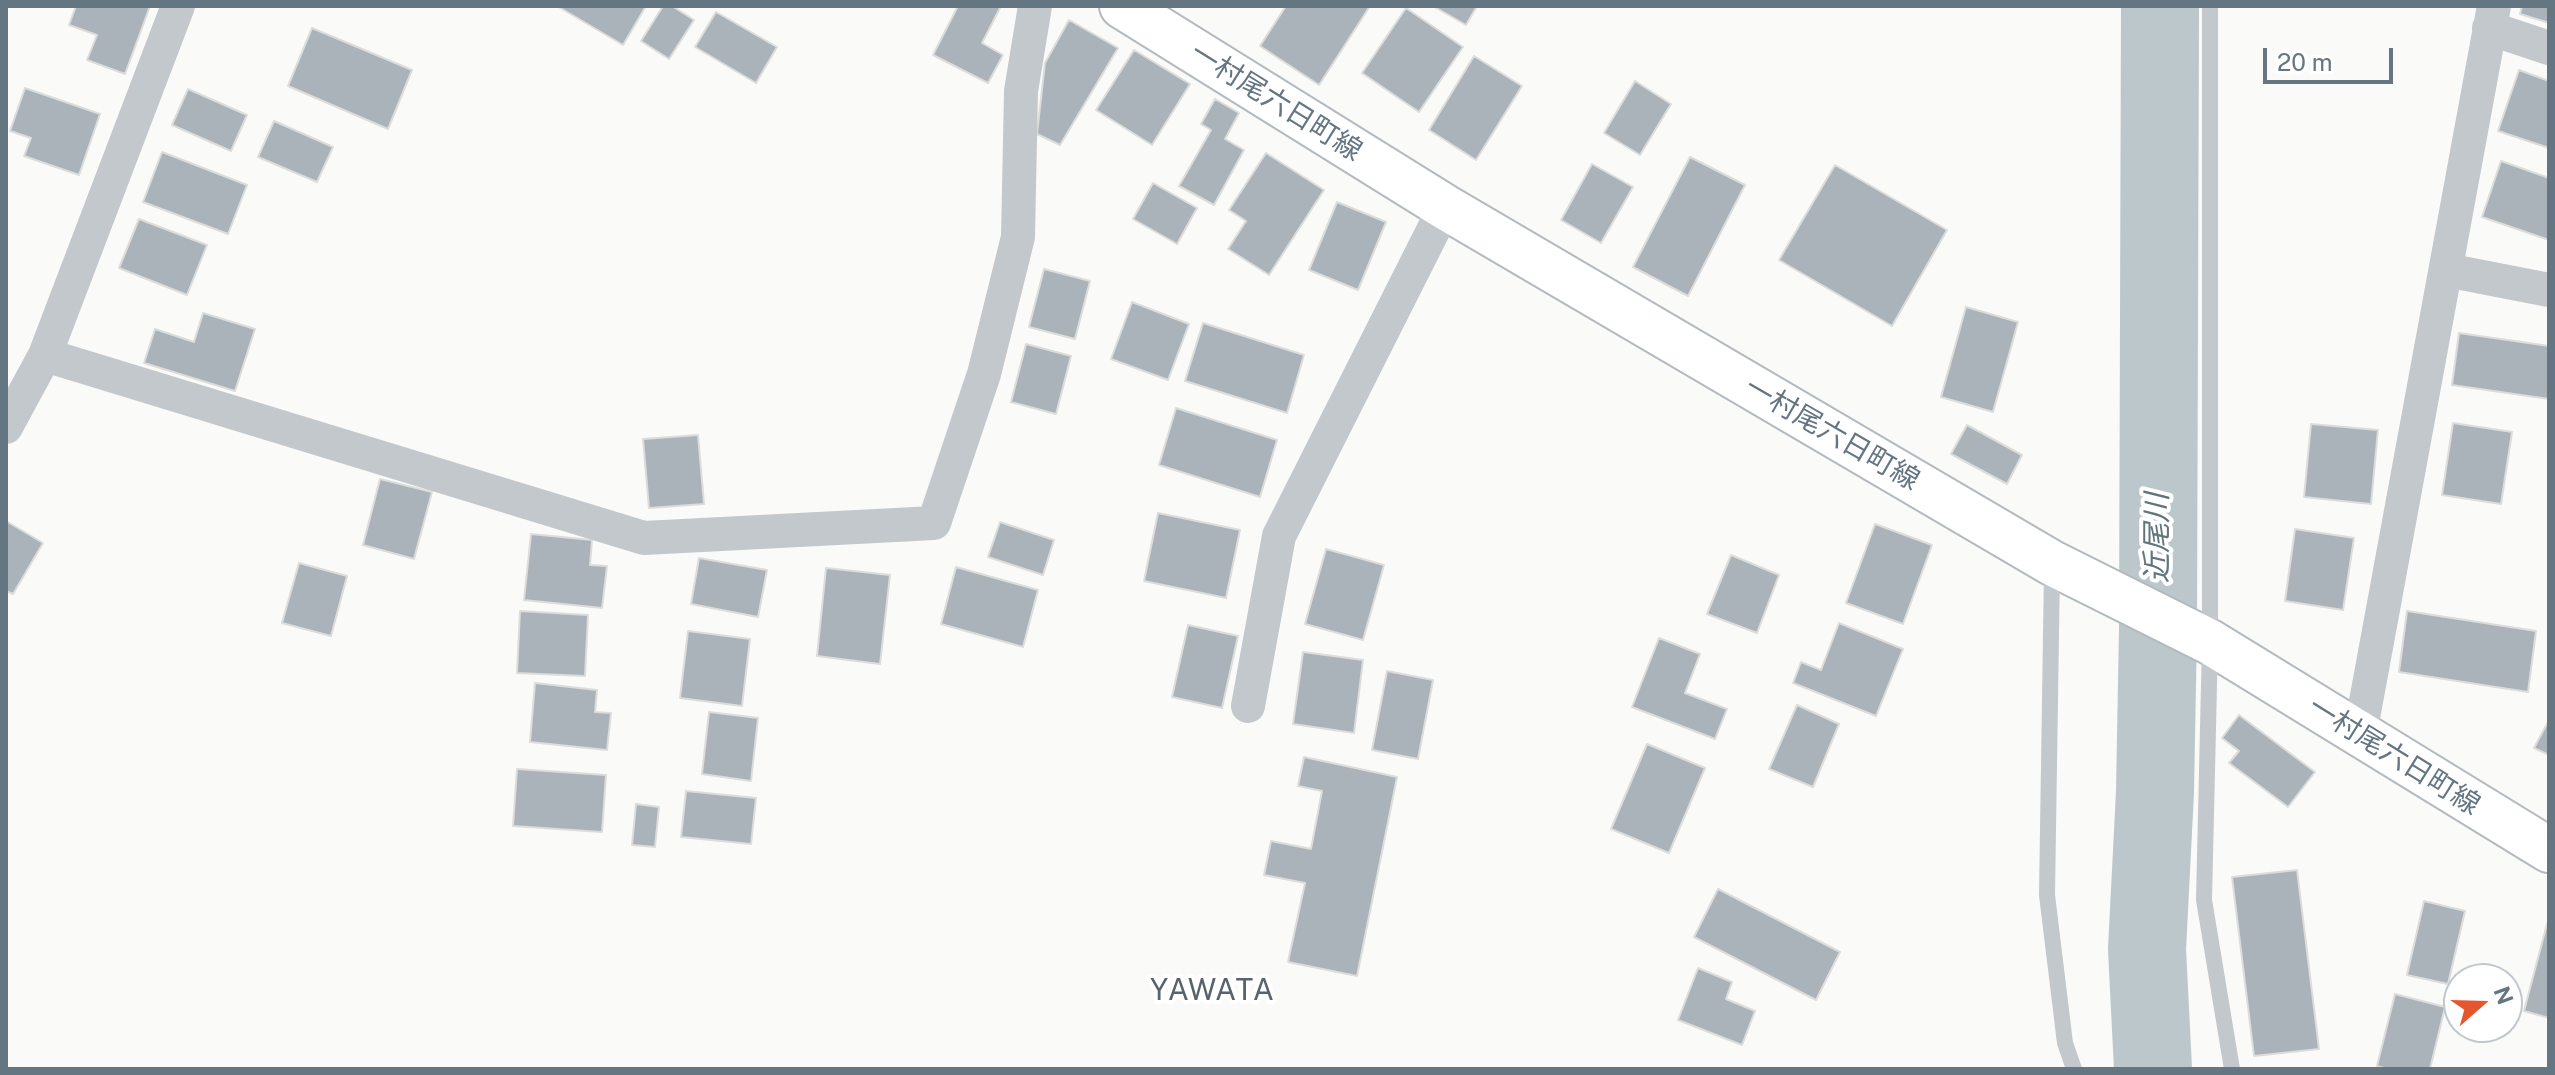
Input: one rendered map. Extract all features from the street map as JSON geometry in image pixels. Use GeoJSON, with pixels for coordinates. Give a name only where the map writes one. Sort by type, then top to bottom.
{"type":"FeatureCollection","features":[{"type":"Feature","properties":{"kind":"main road","name":"一村尾六日町線"},"geometry":{"type":"LineString","coordinates":[[1122,6],[1445,207],[2052,563],[2210,642],[2549,850]]}},
{"type":"Feature","properties":{"kind":"street"},"geometry":{"type":"LineString","coordinates":[[6,427],[45,355],[178,6]]}},
{"type":"Feature","properties":{"kind":"street"},"geometry":{"type":"LineString","coordinates":[[45,355],[644,538],[934,523],[984,374],[1018,237],[1021,91],[1035,6]]}},
{"type":"Feature","properties":{"kind":"street"},"geometry":{"type":"LineString","coordinates":[[2360,734],[2492,17],[2549,48]]}},
{"type":"Feature","properties":{"kind":"street"},"geometry":{"type":"LineString","coordinates":[[1248,706],[1279,536],[1445,207]]}},
{"type":"Feature","properties":{"kind":"street"},"geometry":{"type":"LineString","coordinates":[[2446,270],[2549,290]]}},
{"type":"Feature","properties":{"kind":"lane"},"geometry":{"type":"LineString","coordinates":[[2210,6],[2210,642],[2204,900],[2232,1069]]}},
{"type":"Feature","properties":{"kind":"lane"},"geometry":{"type":"LineString","coordinates":[[2052,563],[2047,895],[2065,1043],[2074,1069]]}},
{"type":"Feature","properties":{"kind":"building"},"geometry":{"type":"Polygon","coordinates":[[[76,6],[150,6],[125,74],[87,60],[97,35],[69,25],[76,6]]]}},
{"type":"Feature","properties":{"kind":"building"},"geometry":{"type":"Polygon","coordinates":[[[557,6],[646,6],[623,45],[557,6]]]}},
{"type":"Feature","properties":{"kind":"building"},"geometry":{"type":"Polygon","coordinates":[[[663,6],[672,6],[694,20],[669,59],[641,41],[663,6]]]}},
{"type":"Feature","properties":{"kind":"building"},"geometry":{"type":"Polygon","coordinates":[[[958,6],[1001,6],[982,43],[1003,55],[988,83],[933,55],[958,6]]]}},
{"type":"Feature","properties":{"kind":"building"},"geometry":{"type":"Polygon","coordinates":[[[1286,6],[1370,6],[1319,85],[1260,46],[1286,6]]]}},
{"type":"Feature","properties":{"kind":"building"},"geometry":{"type":"Polygon","coordinates":[[[1433,6],[1477,6],[1466,25],[1433,6]]]}},
{"type":"Feature","properties":{"kind":"building"},"geometry":{"type":"Polygon","coordinates":[[[2522,6],[2549,6],[2549,23],[2520,14],[2522,6]]]}},
{"type":"Feature","properties":{"kind":"building"},"geometry":{"type":"Polygon","coordinates":[[[1406,8],[1463,47],[1419,112],[1362,73],[1406,8]]]}},
{"type":"Feature","properties":{"kind":"building"},"geometry":{"type":"Polygon","coordinates":[[[716,12],[777,47],[756,83],[695,47],[716,12]]]}},
{"type":"Feature","properties":{"kind":"building"},"geometry":{"type":"Polygon","coordinates":[[[1069,20],[1118,48],[1060,145],[1037,134],[1045,63],[1069,20]]]}},
{"type":"Feature","properties":{"kind":"building"},"geometry":{"type":"Polygon","coordinates":[[[312,28],[412,70],[388,129],[288,86],[312,28]]]}},
{"type":"Feature","properties":{"kind":"building"},"geometry":{"type":"Polygon","coordinates":[[[1134,50],[1190,84],[1152,145],[1096,110],[1134,50]]]}},
{"type":"Feature","properties":{"kind":"building"},"geometry":{"type":"Polygon","coordinates":[[[1474,56],[1522,86],[1476,160],[1429,130],[1474,56]]]}},
{"type":"Feature","properties":{"kind":"building"},"geometry":{"type":"Polygon","coordinates":[[[2519,70],[2549,81],[2549,148],[2498,131],[2519,70]]]}},
{"type":"Feature","properties":{"kind":"building"},"geometry":{"type":"Polygon","coordinates":[[[1635,81],[1671,104],[1640,155],[1604,133],[1635,81]]]}},
{"type":"Feature","properties":{"kind":"building"},"geometry":{"type":"Polygon","coordinates":[[[25,88],[100,114],[79,175],[24,156],[31,138],[10,131],[25,88]]]}},
{"type":"Feature","properties":{"kind":"building"},"geometry":{"type":"Polygon","coordinates":[[[188,89],[247,115],[231,151],[172,125],[188,89]]]}},
{"type":"Feature","properties":{"kind":"building"},"geometry":{"type":"Polygon","coordinates":[[[1215,99],[1239,113],[1225,139],[1244,150],[1214,205],[1179,186],[1211,130],[1201,124],[1215,99]]]}},
{"type":"Feature","properties":{"kind":"building"},"geometry":{"type":"Polygon","coordinates":[[[274,121],[333,147],[317,182],[258,157],[274,121]]]}},
{"type":"Feature","properties":{"kind":"building"},"geometry":{"type":"Polygon","coordinates":[[[162,152],[247,185],[228,234],[143,202],[162,152]]]}},
{"type":"Feature","properties":{"kind":"building"},"geometry":{"type":"Polygon","coordinates":[[[1266,153],[1324,190],[1269,275],[1228,249],[1246,221],[1229,210],[1266,153]]]}},
{"type":"Feature","properties":{"kind":"building"},"geometry":{"type":"Polygon","coordinates":[[[1690,157],[1745,185],[1688,296],[1633,267],[1690,157]]]}},
{"type":"Feature","properties":{"kind":"building"},"geometry":{"type":"Polygon","coordinates":[[[2501,161],[2549,178],[2549,240],[2482,217],[2501,161]]]}},
{"type":"Feature","properties":{"kind":"building"},"geometry":{"type":"Polygon","coordinates":[[[1592,164],[1633,187],[1601,243],[1561,220],[1592,164]]]}},
{"type":"Feature","properties":{"kind":"building"},"geometry":{"type":"Polygon","coordinates":[[[1835,165],[1947,230],[1892,326],[1779,260],[1835,165]]]}},
{"type":"Feature","properties":{"kind":"building"},"geometry":{"type":"Polygon","coordinates":[[[1153,183],[1197,208],[1177,244],[1133,219],[1153,183]]]}},
{"type":"Feature","properties":{"kind":"building"},"geometry":{"type":"Polygon","coordinates":[[[1337,202],[1386,222],[1358,290],[1309,270],[1337,202]]]}},
{"type":"Feature","properties":{"kind":"building"},"geometry":{"type":"Polygon","coordinates":[[[139,219],[207,245],[187,295],[119,268],[139,219]]]}},
{"type":"Feature","properties":{"kind":"building"},"geometry":{"type":"Polygon","coordinates":[[[1044,269],[1090,281],[1075,339],[1029,327],[1044,269]]]}},
{"type":"Feature","properties":{"kind":"building"},"geometry":{"type":"Polygon","coordinates":[[[1132,302],[1189,324],[1168,380],[1111,359],[1132,302]]]}},
{"type":"Feature","properties":{"kind":"building"},"geometry":{"type":"Polygon","coordinates":[[[1966,307],[2018,322],[1993,412],[1941,397],[1966,307]]]}},
{"type":"Feature","properties":{"kind":"building"},"geometry":{"type":"Polygon","coordinates":[[[203,313],[255,329],[235,391],[144,363],[155,329],[194,342],[203,313]]]}},
{"type":"Feature","properties":{"kind":"building"},"geometry":{"type":"Polygon","coordinates":[[[1203,323],[1304,355],[1287,413],[1185,381],[1203,323]]]}},
{"type":"Feature","properties":{"kind":"building"},"geometry":{"type":"Polygon","coordinates":[[[2459,333],[2549,346],[2549,399],[2452,385],[2459,333]]]}},
{"type":"Feature","properties":{"kind":"building"},"geometry":{"type":"Polygon","coordinates":[[[1026,344],[1071,356],[1056,414],[1011,402],[1026,344]]]}},
{"type":"Feature","properties":{"kind":"building"},"geometry":{"type":"Polygon","coordinates":[[[1176,408],[1277,440],[1260,497],[1159,465],[1176,408]]]}},
{"type":"Feature","properties":{"kind":"building"},"geometry":{"type":"Polygon","coordinates":[[[2453,423],[2512,432],[2501,504],[2442,495],[2453,423]]]}},
{"type":"Feature","properties":{"kind":"building"},"geometry":{"type":"Polygon","coordinates":[[[2311,424],[2378,430],[2371,504],[2304,497],[2311,424]]]}},
{"type":"Feature","properties":{"kind":"building"},"geometry":{"type":"Polygon","coordinates":[[[1967,425],[2022,455],[2007,484],[1951,454],[1967,425]]]}},
{"type":"Feature","properties":{"kind":"building"},"geometry":{"type":"Polygon","coordinates":[[[698,435],[704,504],[649,508],[643,439],[698,435]]]}},
{"type":"Feature","properties":{"kind":"building"},"geometry":{"type":"Polygon","coordinates":[[[380,479],[432,492],[414,559],[363,545],[380,479]]]}},
{"type":"Feature","properties":{"kind":"building"},"geometry":{"type":"Polygon","coordinates":[[[1158,513],[1240,530],[1226,598],[1144,581],[1158,513]]]}},
{"type":"Feature","properties":{"kind":"building"},"geometry":{"type":"Polygon","coordinates":[[[6,521],[43,543],[13,594],[6,591],[6,521]]]}},
{"type":"Feature","properties":{"kind":"building"},"geometry":{"type":"Polygon","coordinates":[[[1000,522],[1054,540],[1043,575],[988,557],[1000,522]]]}},
{"type":"Feature","properties":{"kind":"building"},"geometry":{"type":"Polygon","coordinates":[[[1875,524],[1932,545],[1903,624],[1846,603],[1875,524]]]}},
{"type":"Feature","properties":{"kind":"building"},"geometry":{"type":"Polygon","coordinates":[[[2295,529],[2354,538],[2343,610],[2285,601],[2295,529]]]}},
{"type":"Feature","properties":{"kind":"building"},"geometry":{"type":"Polygon","coordinates":[[[531,534],[592,540],[590,565],[607,566],[602,608],[524,600],[531,534]]]}},
{"type":"Feature","properties":{"kind":"building"},"geometry":{"type":"Polygon","coordinates":[[[1326,549],[1384,565],[1363,640],[1305,624],[1326,549]]]}},
{"type":"Feature","properties":{"kind":"building"},"geometry":{"type":"Polygon","coordinates":[[[1731,555],[1779,575],[1757,633],[1707,614],[1731,555]]]}},
{"type":"Feature","properties":{"kind":"building"},"geometry":{"type":"Polygon","coordinates":[[[699,558],[767,570],[758,617],[691,604],[699,558]]]}},
{"type":"Feature","properties":{"kind":"building"},"geometry":{"type":"Polygon","coordinates":[[[299,563],[347,576],[331,636],[282,623],[299,563]]]}},
{"type":"Feature","properties":{"kind":"building"},"geometry":{"type":"Polygon","coordinates":[[[956,567],[1038,590],[1023,647],[941,624],[956,567]]]}},
{"type":"Feature","properties":{"kind":"building"},"geometry":{"type":"Polygon","coordinates":[[[826,568],[890,575],[880,664],[817,656],[826,568]]]}},
{"type":"Feature","properties":{"kind":"building"},"geometry":{"type":"Polygon","coordinates":[[[520,611],[588,615],[585,676],[517,673],[520,611]]]}},
{"type":"Feature","properties":{"kind":"building"},"geometry":{"type":"Polygon","coordinates":[[[2407,611],[2536,631],[2528,692],[2399,672],[2407,611]]]}},
{"type":"Feature","properties":{"kind":"building"},"geometry":{"type":"Polygon","coordinates":[[[1839,623],[1903,649],[1876,716],[1793,683],[1801,662],[1821,670],[1839,623]]]}},
{"type":"Feature","properties":{"kind":"building"},"geometry":{"type":"Polygon","coordinates":[[[1188,625],[1238,636],[1222,708],[1172,697],[1188,625]]]}},
{"type":"Feature","properties":{"kind":"building"},"geometry":{"type":"Polygon","coordinates":[[[688,631],[750,639],[742,706],[680,698],[688,631]]]}},
{"type":"Feature","properties":{"kind":"building"},"geometry":{"type":"Polygon","coordinates":[[[1659,638],[1700,654],[1685,693],[1727,709],[1715,739],[1632,707],[1659,638]]]}},
{"type":"Feature","properties":{"kind":"building"},"geometry":{"type":"Polygon","coordinates":[[[1303,652],[1363,660],[1354,733],[1293,724],[1303,652]]]}},
{"type":"Feature","properties":{"kind":"building"},"geometry":{"type":"Polygon","coordinates":[[[1387,671],[1433,680],[1418,759],[1372,750],[1387,671]]]}},
{"type":"Feature","properties":{"kind":"building"},"geometry":{"type":"Polygon","coordinates":[[[535,683],[597,690],[595,712],[611,713],[607,750],[530,742],[535,683]]]}},
{"type":"Feature","properties":{"kind":"building"},"geometry":{"type":"Polygon","coordinates":[[[1797,705],[1839,724],[1813,787],[1769,769],[1797,705]]]}},
{"type":"Feature","properties":{"kind":"building"},"geometry":{"type":"Polygon","coordinates":[[[709,712],[758,718],[751,781],[702,774],[709,712]]]}},
{"type":"Feature","properties":{"kind":"building"},"geometry":{"type":"Polygon","coordinates":[[[2239,715],[2315,772],[2288,807],[2229,763],[2239,751],[2222,738],[2239,715]]]}},
{"type":"Feature","properties":{"kind":"building"},"geometry":{"type":"Polygon","coordinates":[[[2549,720],[2549,755],[2534,748],[2549,720]]]}},
{"type":"Feature","properties":{"kind":"building"},"geometry":{"type":"Polygon","coordinates":[[[1647,744],[1705,768],[1669,853],[1611,829],[1647,744]]]}},
{"type":"Feature","properties":{"kind":"building"},"geometry":{"type":"Polygon","coordinates":[[[1304,757],[1397,777],[1357,976],[1288,962],[1305,883],[1264,875],[1271,841],[1311,849],[1322,791],[1298,786],[1304,757]]]}},
{"type":"Feature","properties":{"kind":"building"},"geometry":{"type":"Polygon","coordinates":[[[517,769],[606,775],[602,832],[513,826],[517,769]]]}},
{"type":"Feature","properties":{"kind":"building"},"geometry":{"type":"Polygon","coordinates":[[[686,791],[756,798],[751,844],[681,837],[686,791]]]}},
{"type":"Feature","properties":{"kind":"building"},"geometry":{"type":"Polygon","coordinates":[[[636,804],[659,807],[655,847],[632,845],[636,804]]]}},
{"type":"Feature","properties":{"kind":"building"},"geometry":{"type":"Polygon","coordinates":[[[2297,870],[2319,1049],[2254,1056],[2232,877],[2297,870]]]}},
{"type":"Feature","properties":{"kind":"building"},"geometry":{"type":"Polygon","coordinates":[[[1718,889],[1840,952],[1816,1000],[1694,937],[1718,889]]]}},
{"type":"Feature","properties":{"kind":"building"},"geometry":{"type":"Polygon","coordinates":[[[2424,901],[2465,911],[2453,963],[2443,963],[2443,983],[2407,975],[2424,901]]]}},
{"type":"Feature","properties":{"kind":"building"},"geometry":{"type":"Polygon","coordinates":[[[2549,925],[2549,1018],[2524,1011],[2549,925]]]}},
{"type":"Feature","properties":{"kind":"building"},"geometry":{"type":"Polygon","coordinates":[[[1698,968],[1732,982],[1726,999],[1755,1011],[1742,1045],[1678,1020],[1698,968]]]}},
{"type":"Feature","properties":{"kind":"building"},"geometry":{"type":"Polygon","coordinates":[[[2395,994],[2443,1006],[2430,1069],[2377,1066],[2395,994]]]}},
{"type":"Feature","properties":{"kind":"waterway","name":"近尾川"},"geometry":{"type":"LineString","coordinates":[[2153,1069],[2147,949],[2155,792],[2158,629],[2160,6]]}},
{"type":"Feature","properties":{"kind":"district","name":"YAWATA"},"geometry":{"type":"Point","coordinates":[1213,991]}}]}
